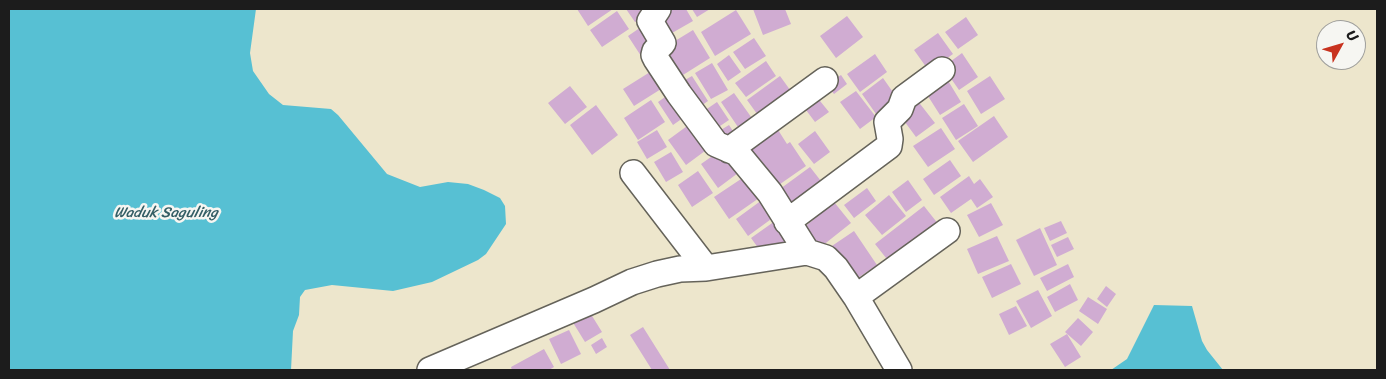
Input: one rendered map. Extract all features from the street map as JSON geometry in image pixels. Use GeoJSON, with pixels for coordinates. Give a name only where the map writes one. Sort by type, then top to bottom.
{"type":"FeatureCollection","features":[{"type":"Feature","properties":{"kind":"street"},"geometry":{"type":"LineString","coordinates":[[658,9],[650,21],[662,43],[654,55],[679,94],[716,144],[737,153],[770,193],[807,252]]}},
{"type":"Feature","properties":{"kind":"street"},"geometry":{"type":"LineString","coordinates":[[788,222],[889,146],[890,139],[886,122],[900,110],[904,98],[942,70]]}},
{"type":"Feature","properties":{"kind":"street"},"geometry":{"type":"LineString","coordinates":[[729,150],[826,80]]}},
{"type":"Feature","properties":{"kind":"street"},"geometry":{"type":"LineString","coordinates":[[633,173],[706,268]]}},
{"type":"Feature","properties":{"kind":"street"},"geometry":{"type":"LineString","coordinates":[[856,297],[947,231]]}},
{"type":"Feature","properties":{"kind":"street"},"geometry":{"type":"LineString","coordinates":[[430,370],[632,282],[680,269],[706,268],[807,252],[826,258],[836,268],[856,297],[899,370]]}},
{"type":"Feature","properties":{"kind":"water","name":"Waduk Saguling"},"geometry":{"type":"Polygon","coordinates":[[[9,9],[256,9],[250,53],[253,71],[269,94],[283,105],[331,109],[387,174],[420,187],[448,182],[468,184],[500,198],[505,206],[506,224],[486,254],[478,260],[432,282],[393,291],[332,285],[305,290],[300,297],[299,315],[293,331],[291,370],[9,370],[9,9]]]}},
{"type":"Feature","properties":{"kind":"water"},"geometry":{"type":"Polygon","coordinates":[[[1154,305],[1192,306],[1202,341],[1223,370],[1111,370],[1127,359],[1154,305]]]}},
{"type":"Feature","properties":{"kind":"building"},"geometry":{"type":"Polygon","coordinates":[[[577,9],[613,9],[588,26],[577,9]]]}},
{"type":"Feature","properties":{"kind":"building"},"geometry":{"type":"Polygon","coordinates":[[[626,9],[656,9],[635,22],[626,9]]]}},
{"type":"Feature","properties":{"kind":"building"},"geometry":{"type":"Polygon","coordinates":[[[670,9],[686,9],[693,21],[665,37],[654,18],[670,9]]]}},
{"type":"Feature","properties":{"kind":"building"},"geometry":{"type":"Polygon","coordinates":[[[692,9],[710,9],[697,17],[692,9]]]}},
{"type":"Feature","properties":{"kind":"building"},"geometry":{"type":"Polygon","coordinates":[[[753,9],[785,9],[791,24],[763,35],[753,9]]]}},
{"type":"Feature","properties":{"kind":"building"},"geometry":{"type":"Polygon","coordinates":[[[736,10],[751,34],[715,56],[701,32],[736,10]]]}},
{"type":"Feature","properties":{"kind":"building"},"geometry":{"type":"Polygon","coordinates":[[[617,11],[629,29],[602,47],[590,30],[617,11]]]}},
{"type":"Feature","properties":{"kind":"building"},"geometry":{"type":"Polygon","coordinates":[[[847,16],[863,37],[836,58],[820,36],[847,16]]]}},
{"type":"Feature","properties":{"kind":"building"},"geometry":{"type":"Polygon","coordinates":[[[966,17],[978,35],[958,49],[945,32],[966,17]]]}},
{"type":"Feature","properties":{"kind":"building"},"geometry":{"type":"Polygon","coordinates":[[[647,23],[660,42],[641,56],[628,36],[647,23]]]}},
{"type":"Feature","properties":{"kind":"building"},"geometry":{"type":"Polygon","coordinates":[[[693,30],[710,58],[675,80],[657,52],[693,30]]]}},
{"type":"Feature","properties":{"kind":"building"},"geometry":{"type":"Polygon","coordinates":[[[938,33],[953,54],[929,71],[914,50],[938,33]]]}},
{"type":"Feature","properties":{"kind":"building"},"geometry":{"type":"Polygon","coordinates":[[[754,38],[766,56],[745,69],[733,52],[754,38]]]}},
{"type":"Feature","properties":{"kind":"building"},"geometry":{"type":"Polygon","coordinates":[[[962,53],[978,77],[959,90],[943,67],[962,53]]]}},
{"type":"Feature","properties":{"kind":"building"},"geometry":{"type":"Polygon","coordinates":[[[875,54],[887,72],[860,92],[847,74],[875,54]]]}},
{"type":"Feature","properties":{"kind":"building"},"geometry":{"type":"Polygon","coordinates":[[[729,55],[741,72],[728,81],[717,64],[729,55]]]}},
{"type":"Feature","properties":{"kind":"building"},"geometry":{"type":"Polygon","coordinates":[[[766,61],[776,76],[746,97],[735,83],[766,61]]]}},
{"type":"Feature","properties":{"kind":"building"},"geometry":{"type":"Polygon","coordinates":[[[712,63],[728,90],[711,99],[695,73],[712,63]]]}},
{"type":"Feature","properties":{"kind":"building"},"geometry":{"type":"Polygon","coordinates":[[[658,67],[669,84],[634,106],[623,89],[658,67]]]}},
{"type":"Feature","properties":{"kind":"building"},"geometry":{"type":"Polygon","coordinates":[[[841,75],[847,84],[834,94],[827,85],[841,75]]]}},
{"type":"Feature","properties":{"kind":"building"},"geometry":{"type":"Polygon","coordinates":[[[692,76],[708,101],[695,110],[678,84],[692,76]]]}},
{"type":"Feature","properties":{"kind":"building"},"geometry":{"type":"Polygon","coordinates":[[[780,76],[793,94],[760,118],[747,100],[780,76]]]}},
{"type":"Feature","properties":{"kind":"building"},"geometry":{"type":"Polygon","coordinates":[[[990,76],[1005,99],[981,114],[967,91],[990,76]]]}},
{"type":"Feature","properties":{"kind":"building"},"geometry":{"type":"Polygon","coordinates":[[[883,78],[897,98],[876,114],[862,94],[883,78]]]}},
{"type":"Feature","properties":{"kind":"building"},"geometry":{"type":"Polygon","coordinates":[[[947,79],[961,102],[940,115],[926,93],[947,79]]]}},
{"type":"Feature","properties":{"kind":"building"},"geometry":{"type":"Polygon","coordinates":[[[570,86],[587,107],[565,124],[548,103],[570,86]]]}},
{"type":"Feature","properties":{"kind":"building"},"geometry":{"type":"Polygon","coordinates":[[[675,90],[690,113],[673,125],[658,102],[675,90]]]}},
{"type":"Feature","properties":{"kind":"building"},"geometry":{"type":"Polygon","coordinates":[[[856,91],[876,117],[860,129],[840,102],[856,91]]]}},
{"type":"Feature","properties":{"kind":"building"},"geometry":{"type":"Polygon","coordinates":[[[734,93],[754,121],[740,130],[721,102],[734,93]]]}},
{"type":"Feature","properties":{"kind":"building"},"geometry":{"type":"Polygon","coordinates":[[[816,96],[829,112],[815,122],[803,106],[816,96]]]}},
{"type":"Feature","properties":{"kind":"building"},"geometry":{"type":"Polygon","coordinates":[[[651,100],[665,122],[638,140],[624,118],[651,100]]]}},
{"type":"Feature","properties":{"kind":"building"},"geometry":{"type":"Polygon","coordinates":[[[917,100],[935,123],[916,137],[899,114],[917,100]]]}},
{"type":"Feature","properties":{"kind":"building"},"geometry":{"type":"Polygon","coordinates":[[[717,102],[729,120],[714,130],[701,113],[717,102]]]}},
{"type":"Feature","properties":{"kind":"building"},"geometry":{"type":"Polygon","coordinates":[[[964,104],[978,126],[956,140],[942,118],[964,104]]]}},
{"type":"Feature","properties":{"kind":"building"},"geometry":{"type":"Polygon","coordinates":[[[596,105],[618,135],[592,155],[570,125],[596,105]]]}},
{"type":"Feature","properties":{"kind":"building"},"geometry":{"type":"Polygon","coordinates":[[[994,116],[1008,137],[973,162],[958,141],[994,116]]]}},
{"type":"Feature","properties":{"kind":"building"},"geometry":{"type":"Polygon","coordinates":[[[694,121],[713,145],[686,165],[668,140],[694,121]]]}},
{"type":"Feature","properties":{"kind":"building"},"geometry":{"type":"Polygon","coordinates":[[[773,122],[787,144],[790,142],[806,166],[773,189],[740,145],[773,122]]]}},
{"type":"Feature","properties":{"kind":"building"},"geometry":{"type":"Polygon","coordinates":[[[729,125],[735,134],[722,142],[716,133],[729,125]]]}},
{"type":"Feature","properties":{"kind":"building"},"geometry":{"type":"Polygon","coordinates":[[[941,128],[955,149],[928,167],[913,146],[941,128]]]}},
{"type":"Feature","properties":{"kind":"building"},"geometry":{"type":"Polygon","coordinates":[[[657,130],[667,147],[647,159],[637,142],[657,130]]]}},
{"type":"Feature","properties":{"kind":"building"},"geometry":{"type":"Polygon","coordinates":[[[815,131],[830,152],[814,164],[798,144],[815,131]]]}},
{"type":"Feature","properties":{"kind":"building"},"geometry":{"type":"Polygon","coordinates":[[[721,150],[738,173],[718,188],[701,164],[721,150]]]}},
{"type":"Feature","properties":{"kind":"building"},"geometry":{"type":"Polygon","coordinates":[[[671,152],[683,172],[666,182],[654,162],[671,152]]]}},
{"type":"Feature","properties":{"kind":"building"},"geometry":{"type":"Polygon","coordinates":[[[950,160],[961,176],[934,195],[923,179],[950,160]]]}},
{"type":"Feature","properties":{"kind":"building"},"geometry":{"type":"Polygon","coordinates":[[[810,167],[828,190],[798,212],[780,189],[810,167]]]}},
{"type":"Feature","properties":{"kind":"building"},"geometry":{"type":"Polygon","coordinates":[[[698,171],[713,193],[692,207],[678,185],[698,171]]]}},
{"type":"Feature","properties":{"kind":"building"},"geometry":{"type":"Polygon","coordinates":[[[747,175],[762,196],[729,219],[714,197],[747,175]]]}},
{"type":"Feature","properties":{"kind":"building"},"geometry":{"type":"Polygon","coordinates":[[[969,176],[974,184],[980,179],[993,197],[977,208],[971,199],[951,213],[940,197],[969,176]]]}},
{"type":"Feature","properties":{"kind":"building"},"geometry":{"type":"Polygon","coordinates":[[[908,180],[922,200],[906,212],[892,192],[908,180]]]}},
{"type":"Feature","properties":{"kind":"building"},"geometry":{"type":"Polygon","coordinates":[[[867,188],[876,201],[854,218],[844,205],[867,188]]]}},
{"type":"Feature","properties":{"kind":"building"},"geometry":{"type":"Polygon","coordinates":[[[889,195],[906,216],[882,235],[865,215],[889,195]]]}},
{"type":"Feature","properties":{"kind":"building"},"geometry":{"type":"Polygon","coordinates":[[[762,200],[774,217],[748,236],[736,219],[762,200]]]}},
{"type":"Feature","properties":{"kind":"building"},"geometry":{"type":"Polygon","coordinates":[[[834,202],[851,223],[817,250],[801,230],[834,202]]]}},
{"type":"Feature","properties":{"kind":"building"},"geometry":{"type":"Polygon","coordinates":[[[991,203],[1003,225],[979,237],[967,215],[991,203]]]}},
{"type":"Feature","properties":{"kind":"building"},"geometry":{"type":"Polygon","coordinates":[[[924,206],[939,225],[890,263],[875,244],[924,206]]]}},
{"type":"Feature","properties":{"kind":"building"},"geometry":{"type":"Polygon","coordinates":[[[775,221],[788,239],[764,256],[751,238],[775,221]]]}},
{"type":"Feature","properties":{"kind":"building"},"geometry":{"type":"Polygon","coordinates":[[[1061,221],[1067,233],[1050,241],[1044,228],[1061,221]]]}},
{"type":"Feature","properties":{"kind":"building"},"geometry":{"type":"Polygon","coordinates":[[[1040,228],[1057,265],[1034,276],[1016,240],[1040,228]]]}},
{"type":"Feature","properties":{"kind":"building"},"geometry":{"type":"Polygon","coordinates":[[[854,231],[877,265],[849,284],[826,250],[854,231]]]}},
{"type":"Feature","properties":{"kind":"building"},"geometry":{"type":"Polygon","coordinates":[[[997,236],[1009,261],[978,274],[967,249],[997,236]]]}},
{"type":"Feature","properties":{"kind":"building"},"geometry":{"type":"Polygon","coordinates":[[[1068,237],[1074,249],[1057,257],[1051,245],[1068,237]]]}},
{"type":"Feature","properties":{"kind":"building"},"geometry":{"type":"Polygon","coordinates":[[[1011,264],[1021,284],[992,298],[982,277],[1011,264]]]}},
{"type":"Feature","properties":{"kind":"building"},"geometry":{"type":"Polygon","coordinates":[[[1068,264],[1074,277],[1047,291],[1040,278],[1068,264]]]}},
{"type":"Feature","properties":{"kind":"building"},"geometry":{"type":"Polygon","coordinates":[[[1070,284],[1078,300],[1055,312],[1047,297],[1070,284]]]}},
{"type":"Feature","properties":{"kind":"building"},"geometry":{"type":"Polygon","coordinates":[[[1106,286],[1116,294],[1107,307],[1097,299],[1106,286]]]}},
{"type":"Feature","properties":{"kind":"building"},"geometry":{"type":"Polygon","coordinates":[[[1038,290],[1052,316],[1031,328],[1016,301],[1038,290]]]}},
{"type":"Feature","properties":{"kind":"building"},"geometry":{"type":"Polygon","coordinates":[[[1088,297],[1107,309],[1098,324],[1079,311],[1088,297]]]}},
{"type":"Feature","properties":{"kind":"building"},"geometry":{"type":"Polygon","coordinates":[[[1016,306],[1027,326],[1009,335],[999,314],[1016,306]]]}},
{"type":"Feature","properties":{"kind":"building"},"geometry":{"type":"Polygon","coordinates":[[[589,311],[602,332],[585,342],[572,321],[589,311]]]}},
{"type":"Feature","properties":{"kind":"building"},"geometry":{"type":"Polygon","coordinates":[[[1078,318],[1093,332],[1081,346],[1065,332],[1078,318]]]}},
{"type":"Feature","properties":{"kind":"building"},"geometry":{"type":"Polygon","coordinates":[[[643,327],[670,370],[652,370],[630,335],[643,327]]]}},
{"type":"Feature","properties":{"kind":"building"},"geometry":{"type":"Polygon","coordinates":[[[569,330],[581,354],[561,364],[549,339],[569,330]]]}},
{"type":"Feature","properties":{"kind":"building"},"geometry":{"type":"Polygon","coordinates":[[[1067,334],[1081,357],[1065,367],[1050,344],[1067,334]]]}},
{"type":"Feature","properties":{"kind":"building"},"geometry":{"type":"Polygon","coordinates":[[[602,338],[607,347],[596,354],[591,345],[602,338]]]}},
{"type":"Feature","properties":{"kind":"building"},"geometry":{"type":"Polygon","coordinates":[[[544,349],[554,367],[549,370],[512,370],[511,367],[544,349]]]}}]}
